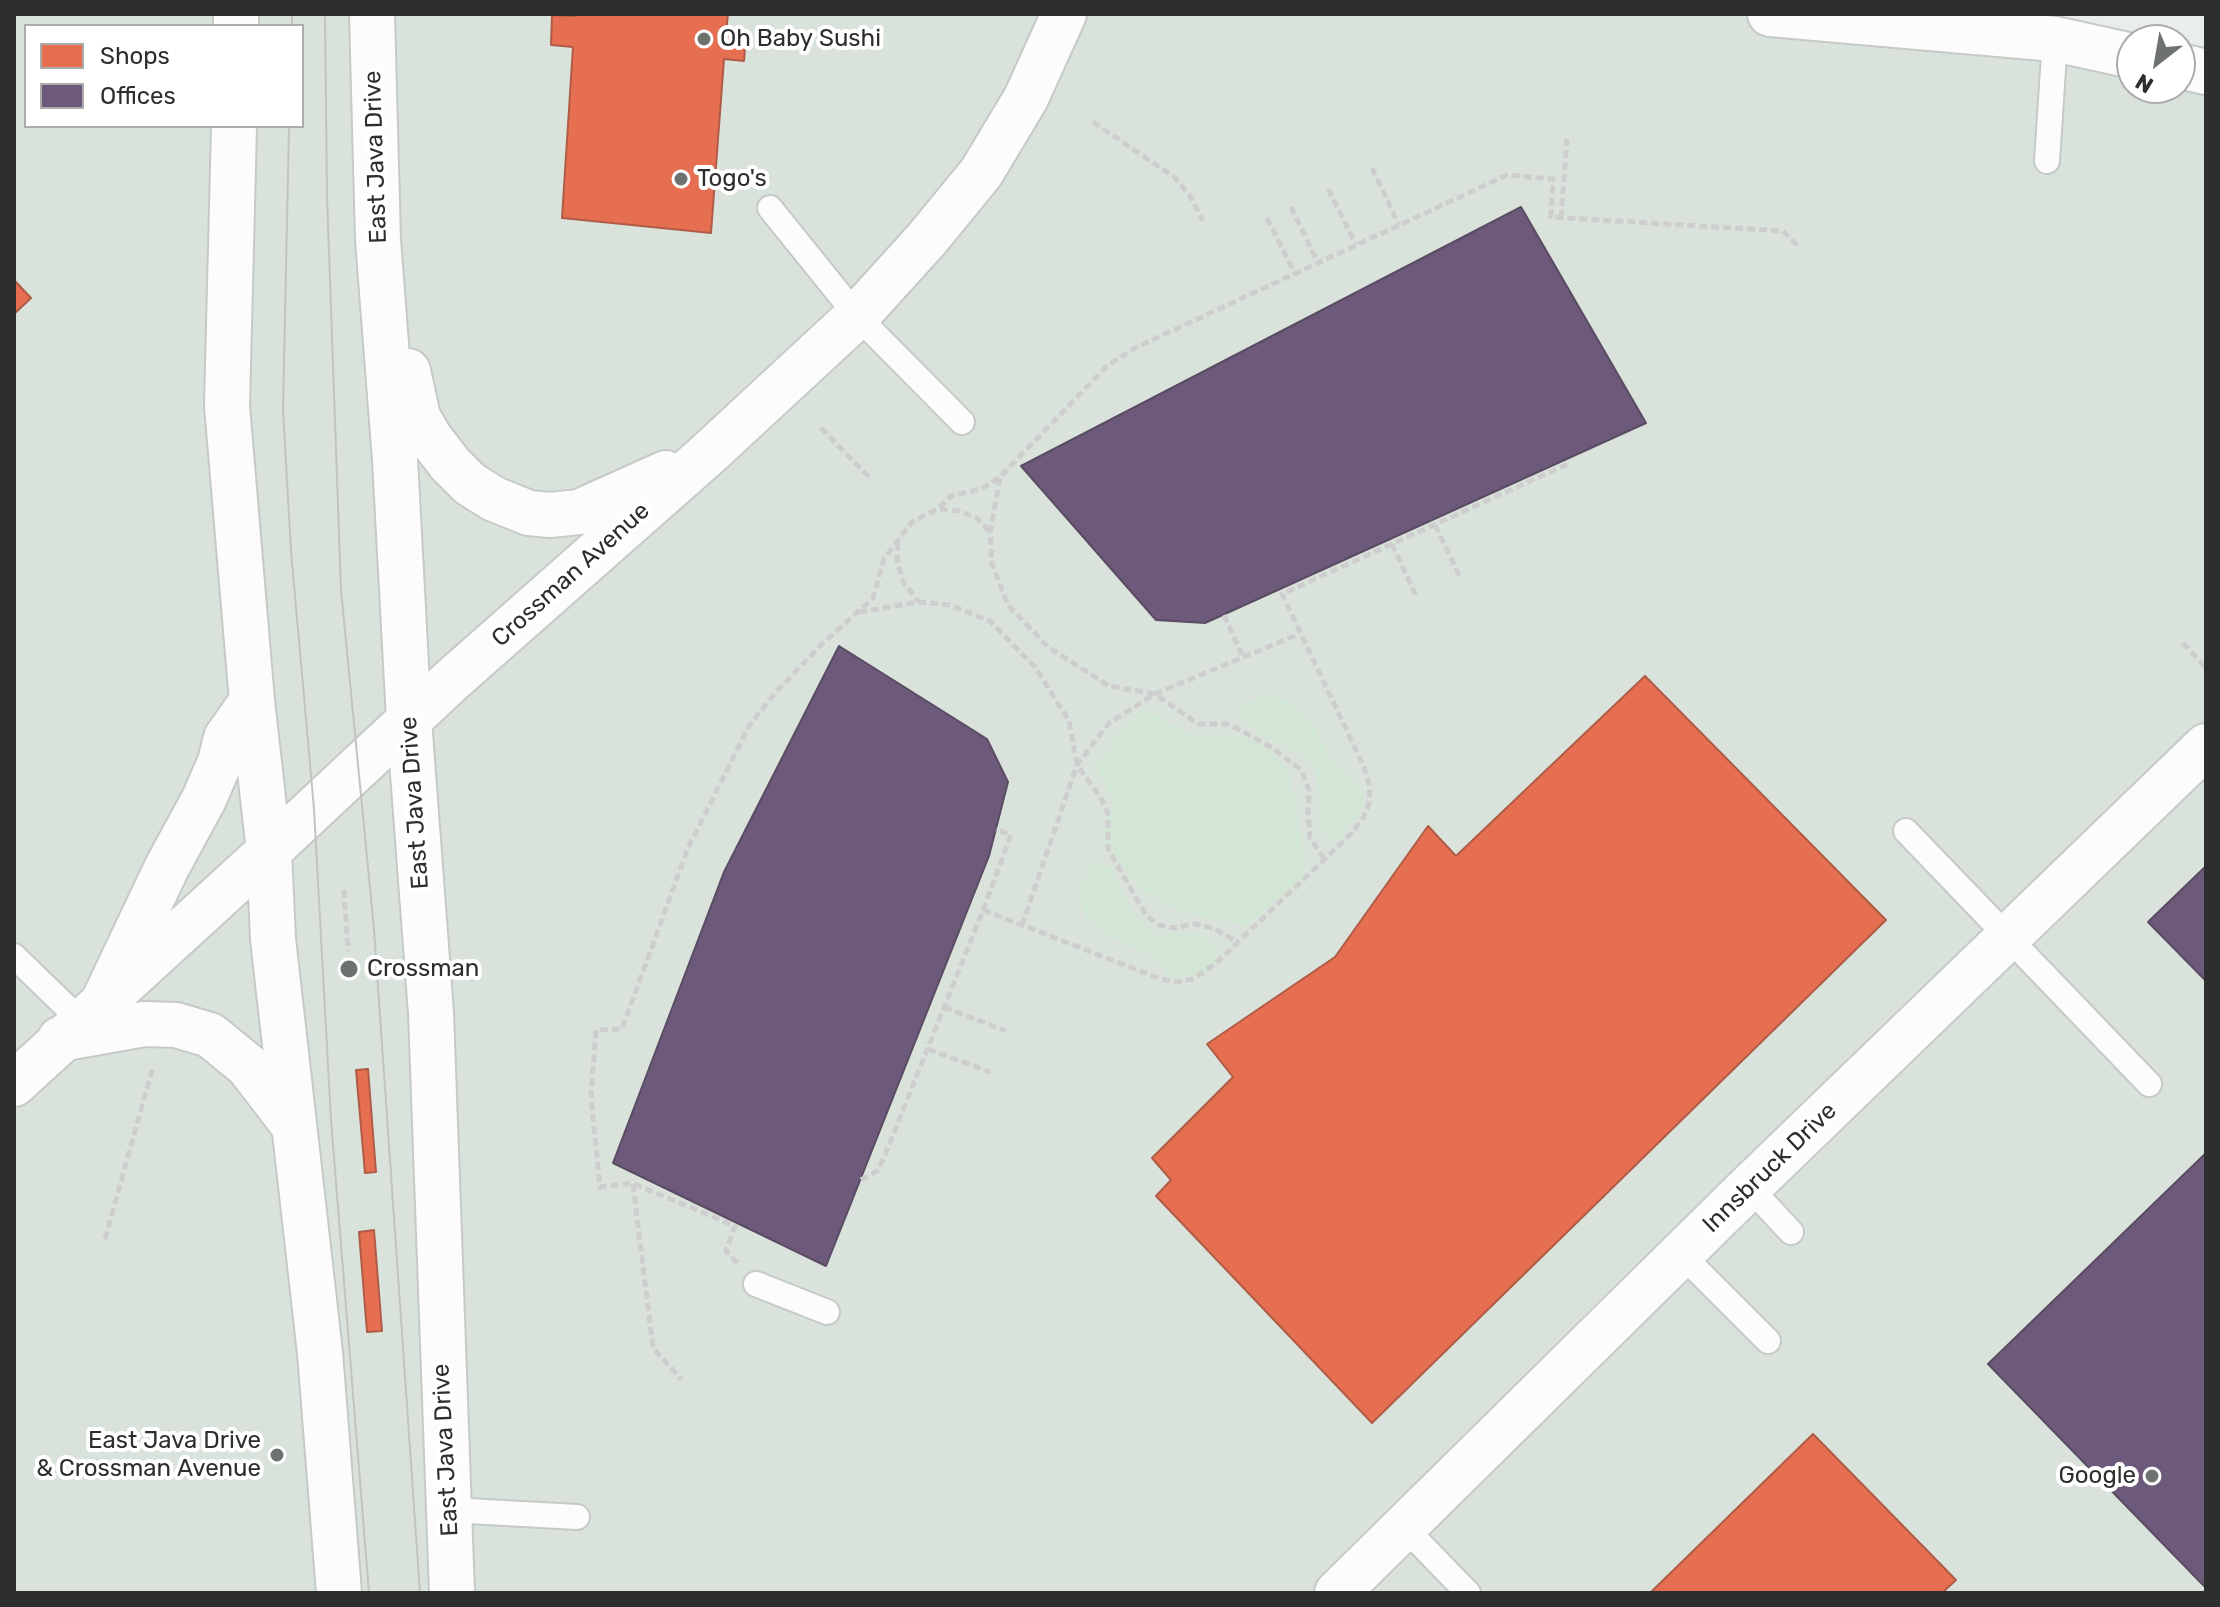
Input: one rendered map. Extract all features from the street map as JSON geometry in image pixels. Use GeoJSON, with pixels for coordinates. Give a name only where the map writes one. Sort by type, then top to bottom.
{"type":"FeatureCollection","features":[{"type":"Feature","properties":{"kind":"main road","name":"East Java Drive"},"geometry":{"type":"LineString","coordinates":[[372,14],[378,240],[431,1013],[452,1593]]}},
{"type":"Feature","properties":{"kind":"main road","name":"Crossman Avenue"},"geometry":{"type":"LineString","coordinates":[[14,1084],[409,720],[708,454],[857,316],[981,173],[1026,98],[1064,14]]}},
{"type":"Feature","properties":{"kind":"main road"},"geometry":{"type":"LineString","coordinates":[[1770,14],[2055,39],[2116,52]]}},
{"type":"Feature","properties":{"kind":"main road"},"geometry":{"type":"LineString","coordinates":[[234,128],[227,406],[252,701],[269,851],[273,939],[320,1353],[339,1593]]}},
{"type":"Feature","properties":{"kind":"main road"},"geometry":{"type":"LineString","coordinates":[[378,240],[418,417],[430,438],[470,484],[494,499],[529,513],[550,515],[579,512],[708,454]]}},
{"type":"Feature","properties":{"kind":"main road"},"geometry":{"type":"LineString","coordinates":[[252,701],[226,738],[220,762],[204,799],[82,1021],[176,1025],[210,1035],[248,1066],[296,1129]]}},
{"type":"Feature","properties":{"kind":"main road","name":"Innsbruck Drive"},"geometry":{"type":"LineString","coordinates":[[1337,1593],[1749,1187],[2206,746]]}},
{"type":"Feature","properties":{"kind":"lane"},"geometry":{"type":"LineString","coordinates":[[2047,161],[2055,39]]}},
{"type":"Feature","properties":{"kind":"lane"},"geometry":{"type":"LineString","coordinates":[[770,208],[857,316],[962,422]]}},
{"type":"Feature","properties":{"kind":"lane"},"geometry":{"type":"LineString","coordinates":[[1906,831],[2149,1084]]}},
{"type":"Feature","properties":{"kind":"lane"},"geometry":{"type":"LineString","coordinates":[[14,956],[82,1021]]}},
{"type":"Feature","properties":{"kind":"lane"},"geometry":{"type":"LineString","coordinates":[[1749,1187],[1791,1232]]}},
{"type":"Feature","properties":{"kind":"lane"},"geometry":{"type":"LineString","coordinates":[[1682,1255],[1768,1341]]}},
{"type":"Feature","properties":{"kind":"lane"},"geometry":{"type":"LineString","coordinates":[[756,1284],[827,1312]]}},
{"type":"Feature","properties":{"kind":"lane"},"geometry":{"type":"LineString","coordinates":[[450,1510],[577,1517]]}},
{"type":"Feature","properties":{"kind":"lane"},"geometry":{"type":"LineString","coordinates":[[1404,1527],[1468,1593]]}},
{"type":"Feature","properties":{"kind":"path"},"geometry":{"type":"LineString","coordinates":[[1093,122],[1174,177],[1190,196],[1203,221]]}},
{"type":"Feature","properties":{"kind":"path"},"geometry":{"type":"LineString","coordinates":[[1561,218],[1567,139]]}},
{"type":"Feature","properties":{"kind":"path"},"geometry":{"type":"LineString","coordinates":[[1372,168],[1399,225]]}},
{"type":"Feature","properties":{"kind":"path"},"geometry":{"type":"LineString","coordinates":[[756,1284],[726,1251],[735,1226],[632,1183],[600,1187],[591,1096],[596,1030],[622,1029],[688,848],[749,726],[775,693],[820,646],[873,598],[884,559],[912,522],[939,508],[951,496],[981,489],[1000,477],[1107,366],[1133,349],[1507,175],[1553,179],[1551,217],[1783,231],[1800,248]]}},
{"type":"Feature","properties":{"kind":"path"},"geometry":{"type":"LineString","coordinates":[[1328,189],[1356,245]]}},
{"type":"Feature","properties":{"kind":"path"},"geometry":{"type":"LineString","coordinates":[[1291,207],[1318,263]]}},
{"type":"Feature","properties":{"kind":"path"},"geometry":{"type":"LineString","coordinates":[[1267,218],[1295,274]]}},
{"type":"Feature","properties":{"kind":"path"},"geometry":{"type":"LineString","coordinates":[[821,428],[869,477]]}},
{"type":"Feature","properties":{"kind":"path"},"geometry":{"type":"LineString","coordinates":[[983,910],[1161,979],[1177,982],[1193,979],[1215,964],[1323,857],[1351,834],[1369,804],[1370,787],[1364,767],[1282,594],[1570,463]]}},
{"type":"Feature","properties":{"kind":"path"},"geometry":{"type":"LineString","coordinates":[[1000,477],[990,532],[992,564],[1008,605],[1048,647],[1109,686],[1155,694],[1198,724],[1227,724],[1274,749],[1302,771],[1309,790],[1310,838],[1323,857]]}},
{"type":"Feature","properties":{"kind":"path"},"geometry":{"type":"LineString","coordinates":[[939,508],[977,518],[990,532]]}},
{"type":"Feature","properties":{"kind":"path"},"geometry":{"type":"LineString","coordinates":[[1435,525],[1460,577]]}},
{"type":"Feature","properties":{"kind":"path"},"geometry":{"type":"LineString","coordinates":[[898,542],[897,560],[903,582],[919,602]]}},
{"type":"Feature","properties":{"kind":"path"},"geometry":{"type":"LineString","coordinates":[[1392,544],[1417,598]]}},
{"type":"Feature","properties":{"kind":"path"},"geometry":{"type":"LineString","coordinates":[[858,612],[919,602],[950,605],[990,621],[1035,667],[1069,721],[1077,765],[1101,798],[1108,814],[1108,849],[1146,915],[1159,925],[1175,928],[1194,924],[1213,928],[1236,941]]}},
{"type":"Feature","properties":{"kind":"path"},"geometry":{"type":"LineString","coordinates":[[1224,615],[1243,657]]}},
{"type":"Feature","properties":{"kind":"path"},"geometry":{"type":"LineString","coordinates":[[1022,925],[1077,765],[1109,723],[1155,694],[1299,634]]}},
{"type":"Feature","properties":{"kind":"path"},"geometry":{"type":"LineString","coordinates":[[2183,643],[2206,668]]}},
{"type":"Feature","properties":{"kind":"path"},"geometry":{"type":"LineString","coordinates":[[861,1180],[877,1171],[885,1155],[983,910],[1011,835],[996,829]]}},
{"type":"Feature","properties":{"kind":"path"},"geometry":{"type":"LineString","coordinates":[[344,890],[348,951]]}},
{"type":"Feature","properties":{"kind":"path"},"geometry":{"type":"LineString","coordinates":[[944,1007],[1006,1031]]}},
{"type":"Feature","properties":{"kind":"path"},"geometry":{"type":"LineString","coordinates":[[928,1049],[990,1072]]}},
{"type":"Feature","properties":{"kind":"path"},"geometry":{"type":"LineString","coordinates":[[105,1239],[153,1065]]}},
{"type":"Feature","properties":{"kind":"path"},"geometry":{"type":"LineString","coordinates":[[632,1183],[653,1348],[682,1380]]}},
{"type":"Feature","properties":{"kind":"shaded area"},"geometry":{"type":"Polygon","coordinates":[[[14,14],[1983,14],[2116,50],[2116,104],[2196,104],[2196,79],[2206,74],[2206,1593],[14,1593],[14,14]]]}},
{"type":"Feature","properties":{"kind":"green space"},"geometry":{"type":"Polygon","coordinates":[[[1261,695],[1281,697],[1314,724],[1326,751],[1341,765],[1353,783],[1366,793],[1359,815],[1335,845],[1321,827],[1315,767],[1299,753],[1259,734],[1239,714],[1243,705],[1261,695]]]}},
{"type":"Feature","properties":{"kind":"green space"},"geometry":{"type":"Polygon","coordinates":[[[1143,708],[1189,734],[1254,738],[1288,769],[1299,819],[1305,876],[1246,926],[1178,911],[1138,887],[1103,836],[1114,803],[1095,763],[1143,708]]]}},
{"type":"Feature","properties":{"kind":"green space"},"geometry":{"type":"Polygon","coordinates":[[[1095,860],[1113,869],[1135,915],[1156,935],[1201,933],[1220,952],[1203,975],[1169,978],[1151,955],[1109,937],[1084,916],[1080,886],[1095,860]]]}},
{"type":"Feature","properties":{"kind":"building: Shops"},"geometry":{"type":"Polygon","coordinates":[[[728,14],[726,33],[746,34],[744,61],[724,59],[711,233],[562,218],[573,47],[551,45],[552,15],[728,14]]]}},
{"type":"Feature","properties":{"kind":"building: Shops"},"geometry":{"type":"Polygon","coordinates":[[[14,280],[31,298],[14,314],[14,280]]]}},
{"type":"Feature","properties":{"kind":"building: Shops"},"geometry":{"type":"Polygon","coordinates":[[[1645,676],[1886,920],[1372,1423],[1156,1196],[1171,1180],[1152,1158],[1233,1077],[1207,1044],[1335,957],[1428,826],[1456,856],[1645,676]]]}},
{"type":"Feature","properties":{"kind":"building: Shops"},"geometry":{"type":"Polygon","coordinates":[[[368,1069],[376,1172],[365,1173],[356,1070],[368,1069]]]}},
{"type":"Feature","properties":{"kind":"building: Shops"},"geometry":{"type":"Polygon","coordinates":[[[374,1230],[382,1331],[367,1332],[359,1232],[374,1230]]]}},
{"type":"Feature","properties":{"kind":"building: Shops"},"geometry":{"type":"Polygon","coordinates":[[[1813,1434],[1956,1580],[1942,1593],[1650,1593],[1813,1434]]]}},
{"type":"Feature","properties":{"kind":"building: Offices"},"geometry":{"type":"Polygon","coordinates":[[[1521,207],[1646,423],[1205,623],[1156,620],[1021,466],[1521,207]]]}},
{"type":"Feature","properties":{"kind":"building: Offices"},"geometry":{"type":"Polygon","coordinates":[[[839,646],[987,739],[1008,782],[989,856],[826,1266],[613,1163],[724,872],[839,646]]]}},
{"type":"Feature","properties":{"kind":"building: Offices"},"geometry":{"type":"Polygon","coordinates":[[[2206,866],[2206,981],[2148,922],[2206,866]]]}},
{"type":"Feature","properties":{"kind":"building: Offices","name":"Google"},"geometry":{"type":"Polygon","coordinates":[[[2206,1153],[2206,1588],[1988,1364],[2206,1153]]]}},
{"type":"Feature","properties":{"kind":"tram line"},"geometry":{"type":"LineString","coordinates":[[292,14],[292,24]]}},
{"type":"Feature","properties":{"kind":"tram line"},"geometry":{"type":"LineString","coordinates":[[325,14],[327,196],[341,590],[374,929],[420,1593]]}},
{"type":"Feature","properties":{"kind":"tram line"},"geometry":{"type":"LineString","coordinates":[[289,128],[283,410],[291,551],[314,809],[331,1120],[369,1593]]}},
{"type":"Feature","properties":{"kind":"place","name":"Oh Baby Sushi"},"geometry":{"type":"Point","coordinates":[704,39]}},
{"type":"Feature","properties":{"kind":"place","name":"Togo's"},"geometry":{"type":"Point","coordinates":[681,179]}},
{"type":"Feature","properties":{"kind":"place","name":"Crossman"},"geometry":{"type":"Point","coordinates":[349,969]}},
{"type":"Feature","properties":{"kind":"place","name":"East Java Drive & Crossman Avenue"},"geometry":{"type":"Point","coordinates":[277,1455]}},
{"type":"Feature","properties":{"kind":"place","name":"Google"},"geometry":{"type":"Point","coordinates":[2152,1476]}}]}
